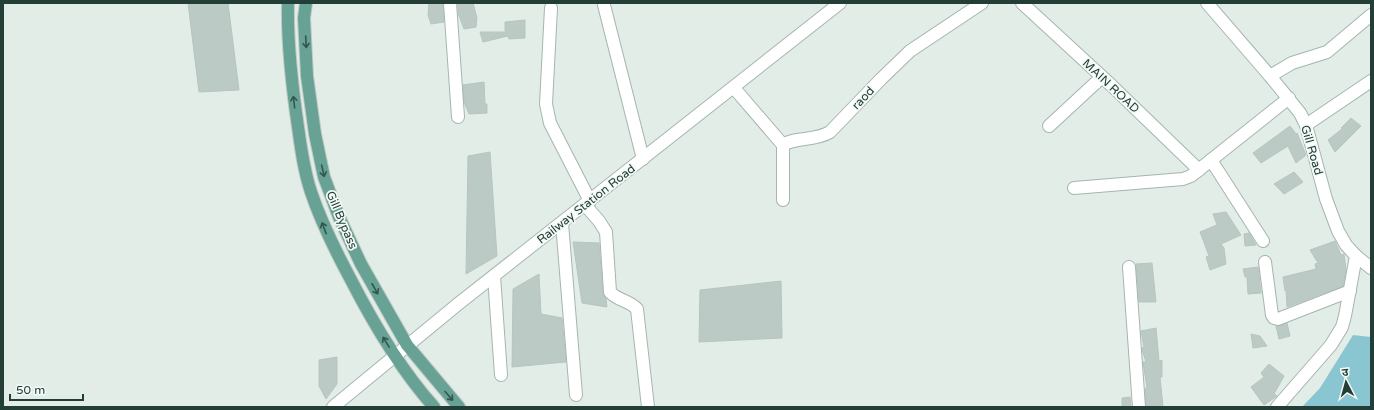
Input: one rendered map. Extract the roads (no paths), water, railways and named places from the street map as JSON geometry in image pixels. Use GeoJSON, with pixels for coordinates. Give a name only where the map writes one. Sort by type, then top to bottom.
{"type":"FeatureCollection","features":[{"type":"Feature","properties":{"kind":"main road","name":"Gill Bypass"},"geometry":{"type":"LineString","coordinates":[[288,3],[290,60],[295,109],[301,150],[310,191],[328,236],[365,308],[395,356],[434,407]]}},
{"type":"Feature","properties":{"kind":"main road","name":"Gill Bypass"},"geometry":{"type":"LineString","coordinates":[[306,3],[304,18],[307,76],[314,134],[324,177],[339,216],[361,264],[407,345],[459,407]]}},
{"type":"Feature","properties":{"kind":"street"},"geometry":{"type":"LineString","coordinates":[[450,3],[458,117]]}},
{"type":"Feature","properties":{"kind":"street","name":"Railway Station Road"},"geometry":{"type":"LineString","coordinates":[[333,407],[407,345],[840,3]]}},
{"type":"Feature","properties":{"kind":"street","name":"raod"},"geometry":{"type":"LineString","coordinates":[[783,145],[789,142],[820,137],[830,132],[881,79],[910,52],[982,3]]}},
{"type":"Feature","properties":{"kind":"street","name":"MAIN ROAD"},"geometry":{"type":"LineString","coordinates":[[1022,3],[1199,170]]}},
{"type":"Feature","properties":{"kind":"street","name":"Gill Road"},"geometry":{"type":"LineString","coordinates":[[1207,3],[1289,98],[1300,114],[1306,125],[1331,215],[1338,231],[1346,245],[1356,256],[1371,268]]}},
{"type":"Feature","properties":{"kind":"street"},"geometry":{"type":"LineString","coordinates":[[604,4],[643,159]]}},
{"type":"Feature","properties":{"kind":"street"},"geometry":{"type":"LineString","coordinates":[[551,8],[546,104],[550,123],[587,203],[606,232],[610,292],[614,296],[629,302],[637,309],[648,407]]}},
{"type":"Feature","properties":{"kind":"street"},"geometry":{"type":"LineString","coordinates":[[1270,76],[1292,63],[1327,52],[1371,15]]}},
{"type":"Feature","properties":{"kind":"street"},"geometry":{"type":"LineString","coordinates":[[1049,126],[1102,77]]}},
{"type":"Feature","properties":{"kind":"street"},"geometry":{"type":"LineString","coordinates":[[1306,125],[1371,81]]}},
{"type":"Feature","properties":{"kind":"street"},"geometry":{"type":"LineString","coordinates":[[734,88],[783,145],[783,200]]}},
{"type":"Feature","properties":{"kind":"street"},"geometry":{"type":"LineString","coordinates":[[1074,188],[1182,179],[1191,176],[1289,98]]}},
{"type":"Feature","properties":{"kind":"street"},"geometry":{"type":"LineString","coordinates":[[1211,160],[1263,241]]}},
{"type":"Feature","properties":{"kind":"street"},"geometry":{"type":"LineString","coordinates":[[562,223],[576,395]]}},
{"type":"Feature","properties":{"kind":"street"},"geometry":{"type":"LineString","coordinates":[[1277,407],[1331,345],[1337,336],[1345,316],[1356,256]]}},
{"type":"Feature","properties":{"kind":"street"},"geometry":{"type":"LineString","coordinates":[[1265,262],[1272,315],[1274,318],[1278,319],[1350,291]]}},
{"type":"Feature","properties":{"kind":"street"},"geometry":{"type":"LineString","coordinates":[[1129,267],[1139,407]]}},
{"type":"Feature","properties":{"kind":"street"},"geometry":{"type":"LineString","coordinates":[[494,276],[502,375]]}},
{"type":"Feature","properties":{"kind":"water"},"geometry":{"type":"Polygon","coordinates":[[[1353,335],[1371,337],[1371,407],[1302,407],[1320,388],[1353,335]]]}}]}
